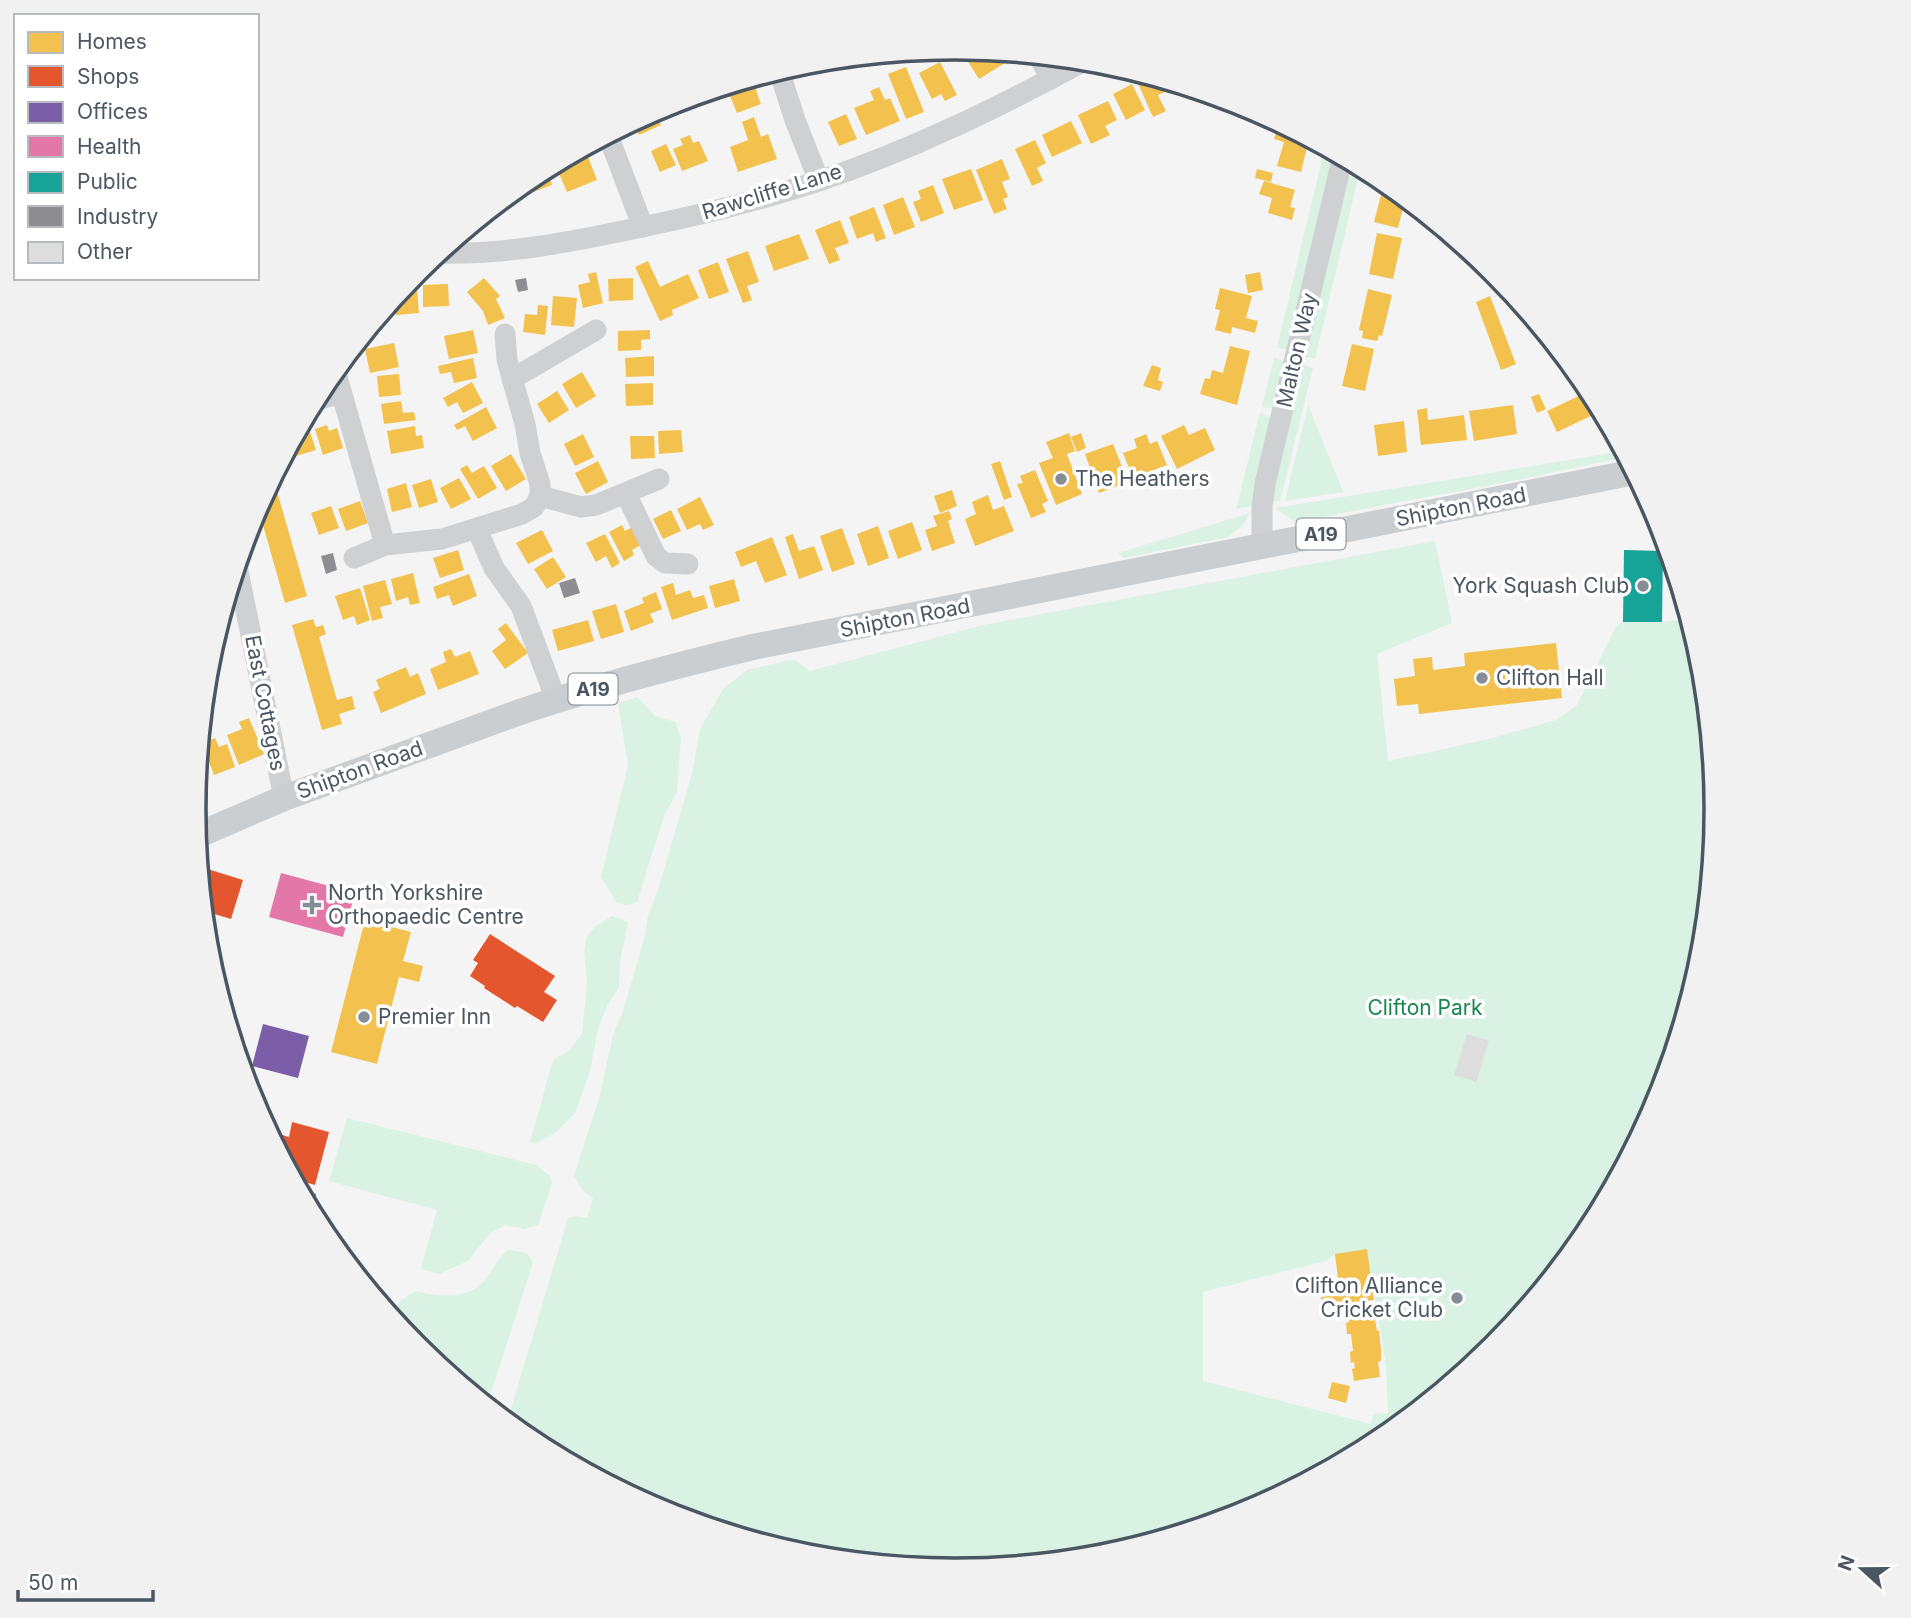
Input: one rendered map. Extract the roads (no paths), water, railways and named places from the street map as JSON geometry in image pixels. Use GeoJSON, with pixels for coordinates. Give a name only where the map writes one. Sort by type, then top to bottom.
{"type":"FeatureCollection","features":[{"type":"Feature","properties":{"kind":"main road","name":"Shipton Road"},"geometry":{"type":"LineString","coordinates":[[207,832],[284,798],[556,700],[650,673],[753,648],[1626,474]]}},
{"type":"Feature","properties":{"kind":"street"},"geometry":{"type":"LineString","coordinates":[[1043,65],[1051,79]]}},
{"type":"Feature","properties":{"kind":"street","name":"Rawcliffe Lane"},"geometry":{"type":"LineString","coordinates":[[455,251],[505,252],[572,242],[718,210],[818,181],[930,137],[1070,69]]}},
{"type":"Feature","properties":{"kind":"street"},"geometry":{"type":"LineString","coordinates":[[782,80],[818,181]]}},
{"type":"Feature","properties":{"kind":"street"},"geometry":{"type":"LineString","coordinates":[[611,144],[643,227]]}},
{"type":"Feature","properties":{"kind":"street","name":"Malton Way"},"geometry":{"type":"LineString","coordinates":[[1262,545],[1265,484],[1341,167]]}},
{"type":"Feature","properties":{"kind":"street"},"geometry":{"type":"LineString","coordinates":[[512,379],[582,349],[596,330]]}},
{"type":"Feature","properties":{"kind":"street"},"geometry":{"type":"LineString","coordinates":[[354,558],[385,545],[442,539],[522,514],[534,507],[540,496],[540,484],[512,379],[505,334]]}},
{"type":"Feature","properties":{"kind":"street"},"geometry":{"type":"LineString","coordinates":[[339,384],[385,545]]}},
{"type":"Feature","properties":{"kind":"street"},"geometry":{"type":"LineString","coordinates":[[330,396],[341,393]]}},
{"type":"Feature","properties":{"kind":"street"},"geometry":{"type":"LineString","coordinates":[[540,496],[581,508],[596,505],[659,480]]}},
{"type":"Feature","properties":{"kind":"street"},"geometry":{"type":"LineString","coordinates":[[626,494],[656,556],[665,563],[688,564]]}},
{"type":"Feature","properties":{"kind":"street"},"geometry":{"type":"LineString","coordinates":[[477,529],[494,568],[521,606],[556,700]]}},
{"type":"Feature","properties":{"kind":"street","name":"East Cottages"},"geometry":{"type":"LineString","coordinates":[[241,585],[284,798]]}},
{"type":"Feature","properties":{"kind":"place","name":"The Heathers"},"geometry":{"type":"Point","coordinates":[1061,479]}},
{"type":"Feature","properties":{"kind":"place","name":"York Squash Club"},"geometry":{"type":"Point","coordinates":[1643,586]}},
{"type":"Feature","properties":{"kind":"place","name":"Clifton Hall"},"geometry":{"type":"Point","coordinates":[1482,678]}},
{"type":"Feature","properties":{"kind":"place","name":"North Yorkshire Orthopaedic Centre"},"geometry":{"type":"Point","coordinates":[312,905]}},
{"type":"Feature","properties":{"kind":"place","name":"Premier Inn"},"geometry":{"type":"Point","coordinates":[364,1017]}},
{"type":"Feature","properties":{"kind":"place","name":"Clifton Alliance Cricket Club"},"geometry":{"type":"Point","coordinates":[1457,1298]}},
{"type":"Feature","properties":{"kind":"park label","name":"Clifton Park"},"geometry":{"type":"Point","coordinates":[1425,1008]}}]}
